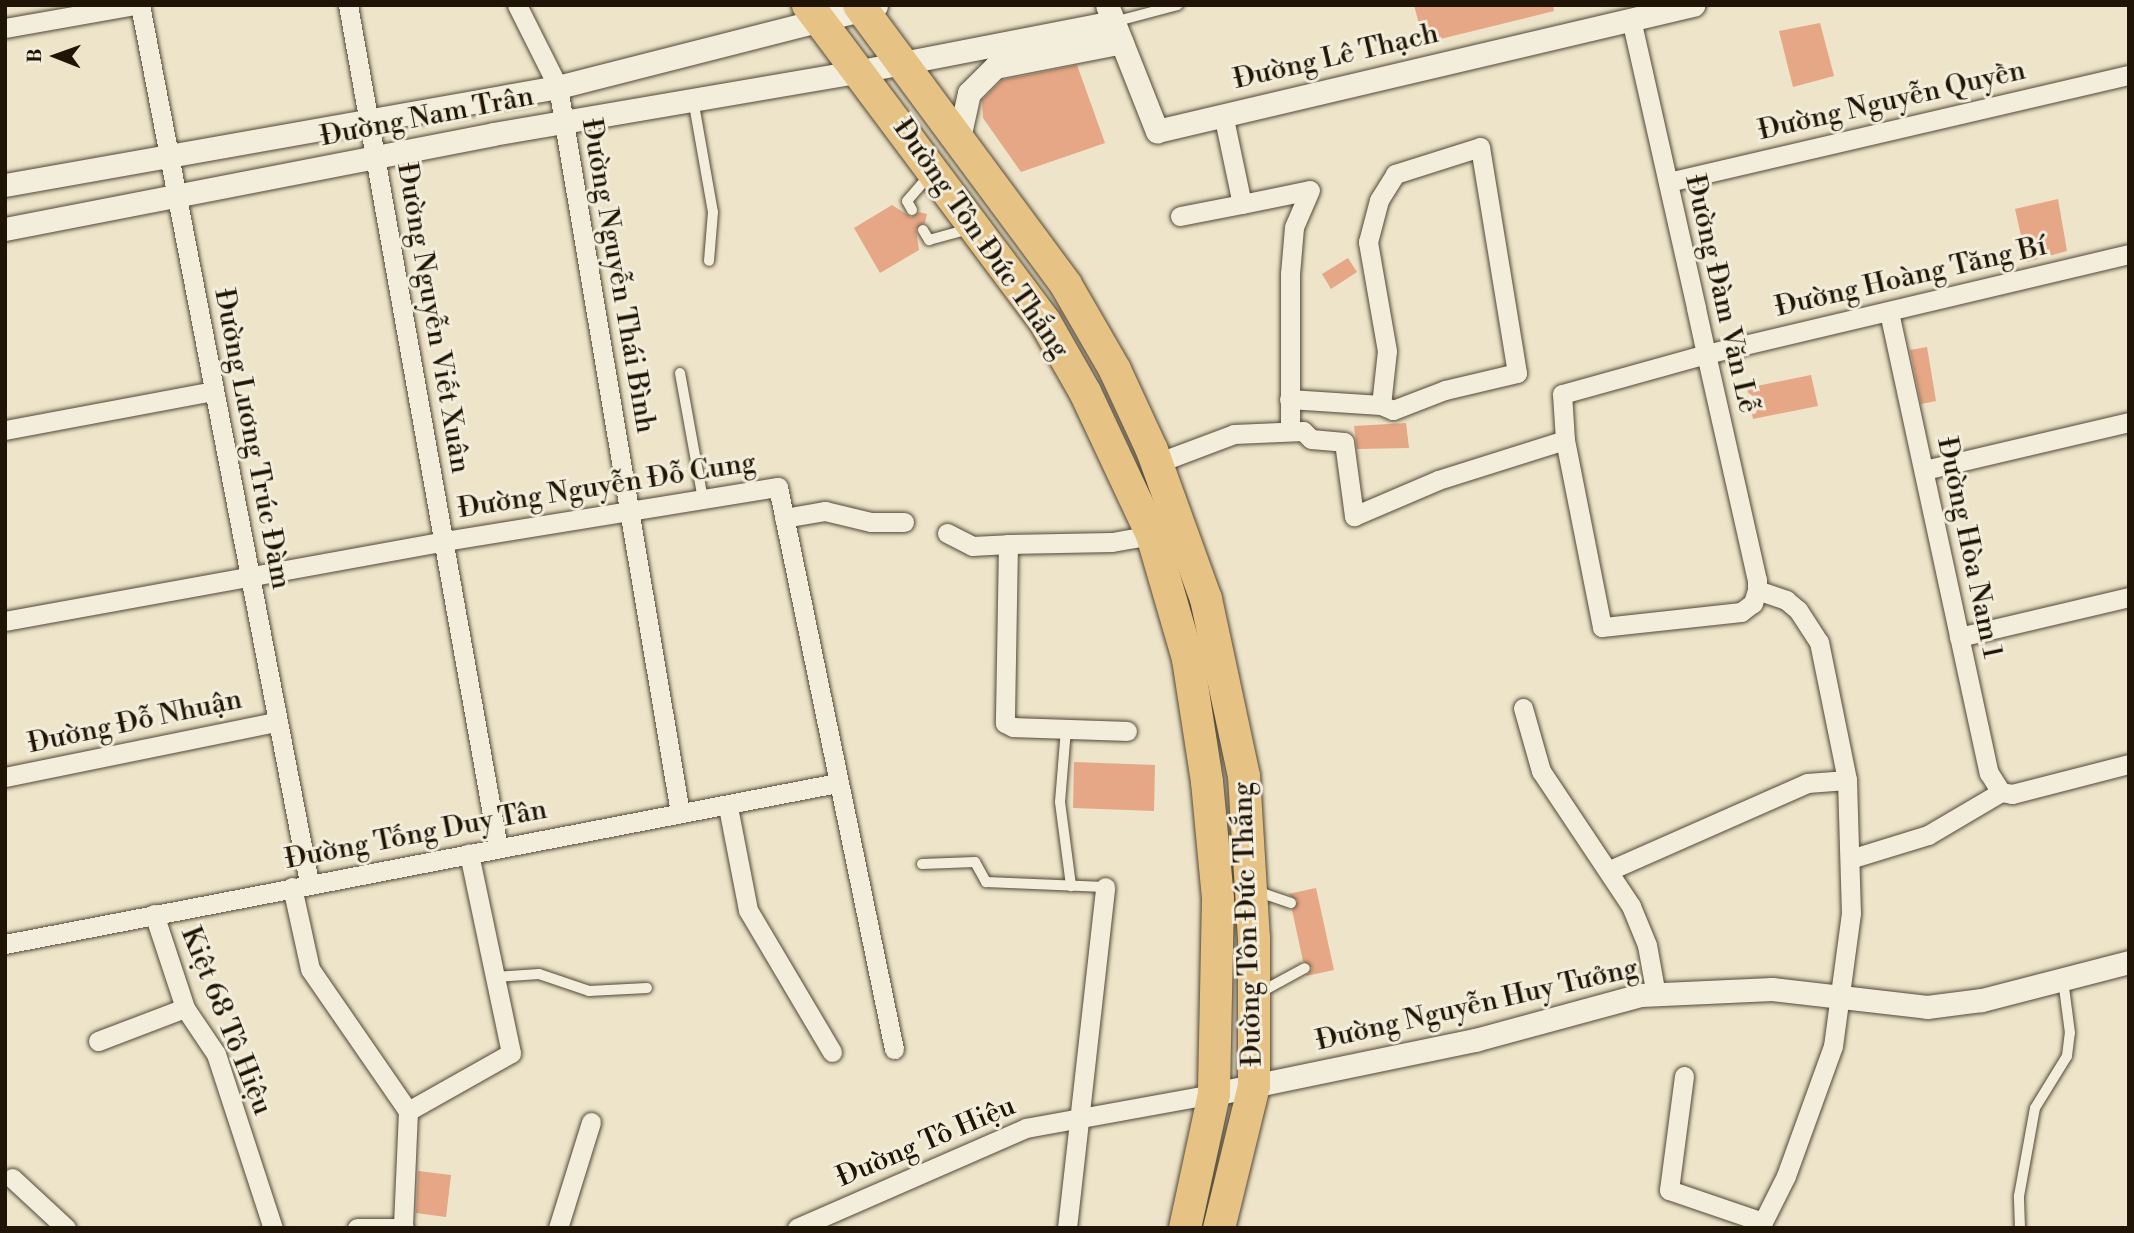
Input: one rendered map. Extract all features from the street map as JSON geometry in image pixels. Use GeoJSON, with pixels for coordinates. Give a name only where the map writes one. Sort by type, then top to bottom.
{"type":"FeatureCollection","features":[{"type":"Feature","properties":{"kind":"highway","name":"Đường Tôn Đức Thắng"},"geometry":{"type":"LineString","coordinates":[[867,7],[1066,285],[1115,370],[1157,463],[1206,599],[1244,776],[1252,889],[1254,1086],[1219,1228]]}},
{"type":"Feature","properties":{"kind":"highway","name":"Đường Tôn Đức Thắng"},"geometry":{"type":"LineString","coordinates":[[814,13],[861,71],[1045,321],[1086,392],[1152,535],[1188,659],[1207,782],[1218,899],[1214,1094],[1185,1228]]}},
{"type":"Feature","properties":{"kind":"highway"},"geometry":{"type":"LineString","coordinates":[[1207,782],[1244,776]]}},
{"type":"Feature","properties":{"kind":"street"},"geometry":{"type":"LineString","coordinates":[[5,28],[138,5]]}},
{"type":"Feature","properties":{"kind":"street","name":"Đường Lương Trúc Đàm"},"geometry":{"type":"LineString","coordinates":[[138,5],[172,155],[276,722],[310,969],[408,1111]]}},
{"type":"Feature","properties":{"kind":"street","name":"Đường Nguyễn Viết Xuân"},"geometry":{"type":"LineString","coordinates":[[348,5],[498,848]]}},
{"type":"Feature","properties":{"kind":"street","name":"Đường Nguyễn Thái Bình"},"geometry":{"type":"LineString","coordinates":[[517,5],[558,88],[680,813]]}},
{"type":"Feature","properties":{"kind":"street","name":"Đường Lê Thạch"},"geometry":{"type":"LineString","coordinates":[[1114,23],[1157,131],[1629,12],[1693,5]]}},
{"type":"Feature","properties":{"kind":"street","name":"Đường Nam Trân"},"geometry":{"type":"LineString","coordinates":[[5,185],[369,118],[558,88],[814,13],[867,7]]}},
{"type":"Feature","properties":{"kind":"street","name":"Đường Đàm Văn Lễ"},"geometry":{"type":"LineString","coordinates":[[1629,12],[1757,585]]}},
{"type":"Feature","properties":{"kind":"street"},"geometry":{"type":"LineString","coordinates":[[905,63],[1114,23]]}},
{"type":"Feature","properties":{"kind":"street"},"geometry":{"type":"LineString","coordinates":[[959,138],[969,93],[995,67],[1114,23]]}},
{"type":"Feature","properties":{"kind":"street","name":"Đường Nam Trân"},"geometry":{"type":"LineString","coordinates":[[5,229],[564,121],[905,63]]}},
{"type":"Feature","properties":{"kind":"street","name":"Đường Nguyễn Quyền"},"geometry":{"type":"LineString","coordinates":[[1668,182],[2129,75]]}},
{"type":"Feature","properties":{"kind":"street"},"geometry":{"type":"LineString","coordinates":[[1223,114],[1242,204]]}},
{"type":"Feature","properties":{"kind":"street"},"geometry":{"type":"LineString","coordinates":[[1289,399],[1381,405],[1393,410],[1445,390],[1517,373],[1480,147],[1395,174],[1379,200],[1368,242],[1387,351],[1381,405]]}},
{"type":"Feature","properties":{"kind":"street"},"geometry":{"type":"LineString","coordinates":[[1180,216],[1310,190],[1294,227],[1290,431]]}},
{"type":"Feature","properties":{"kind":"street","name":"Đường Hoàng Tăng Bí"},"geometry":{"type":"LineString","coordinates":[[1565,440],[1562,394],[1706,354],[2129,254]]}},
{"type":"Feature","properties":{"kind":"street","name":"Đường Hòa Nam 1"},"geometry":{"type":"LineString","coordinates":[[1889,312],[1989,773],[2001,792]]}},
{"type":"Feature","properties":{"kind":"street"},"geometry":{"type":"LineString","coordinates":[[5,430],[214,391]]}},
{"type":"Feature","properties":{"kind":"street"},"geometry":{"type":"LineString","coordinates":[[1924,470],[2129,422]]}},
{"type":"Feature","properties":{"kind":"street"},"geometry":{"type":"LineString","coordinates":[[1157,463],[1234,434],[1303,431],[1311,439],[1344,442],[1354,516],[1438,480],[1565,440],[1602,626],[1741,612],[1753,603],[1757,585],[1798,610],[1819,642],[1847,780],[1851,913],[1837,998],[1833,1046],[1786,1175],[1761,1225],[1669,1190],[1684,1076]]}},
{"type":"Feature","properties":{"kind":"street","name":"Đường Nguyễn Đỗ Cung"},"geometry":{"type":"LineString","coordinates":[[5,621],[444,541],[778,487],[894,1049]]}},
{"type":"Feature","properties":{"kind":"street"},"geometry":{"type":"LineString","coordinates":[[784,518],[825,511],[871,522],[904,522]]}},
{"type":"Feature","properties":{"kind":"street"},"geometry":{"type":"LineString","coordinates":[[947,533],[972,545],[1112,542],[1152,535]]}},
{"type":"Feature","properties":{"kind":"street"},"geometry":{"type":"LineString","coordinates":[[1008,544],[1004,720],[1013,727],[1127,731]]}},
{"type":"Feature","properties":{"kind":"street"},"geometry":{"type":"LineString","coordinates":[[1959,637],[2129,597]]}},
{"type":"Feature","properties":{"kind":"street"},"geometry":{"type":"LineString","coordinates":[[1523,708],[1541,771],[1610,870],[1642,928],[1656,995]]}},
{"type":"Feature","properties":{"kind":"street","name":"Đường Đỗ Nhuận"},"geometry":{"type":"LineString","coordinates":[[5,778],[276,722]]}},
{"type":"Feature","properties":{"kind":"street"},"geometry":{"type":"LineString","coordinates":[[1850,859],[1928,835],[2001,792],[2012,794],[2129,764]]}},
{"type":"Feature","properties":{"kind":"street"},"geometry":{"type":"LineString","coordinates":[[1610,870],[1807,783],[1847,780]]}},
{"type":"Feature","properties":{"kind":"street","name":"Đường Tống Duy Tân"},"geometry":{"type":"LineString","coordinates":[[5,944],[300,885],[680,813],[728,807],[837,783]]}},
{"type":"Feature","properties":{"kind":"street"},"geometry":{"type":"LineString","coordinates":[[728,807],[751,918],[832,1052]]}},
{"type":"Feature","properties":{"kind":"street"},"geometry":{"type":"LineString","coordinates":[[357,1228],[404,1228],[408,1111],[511,1053],[469,853]]}},
{"type":"Feature","properties":{"kind":"street"},"geometry":{"type":"LineString","coordinates":[[1067,1228],[1105,887]]}},
{"type":"Feature","properties":{"kind":"street","name":"Kiệt 68 Tô Hiệu"},"geometry":{"type":"LineString","coordinates":[[154,914],[185,1008],[216,1054],[273,1228]]}},
{"type":"Feature","properties":{"kind":"street","name":"Đường Nguyễn Huy Tưởng"},"geometry":{"type":"LineString","coordinates":[[1214,1094],[1475,1040],[1656,995],[1772,989],[1927,1007],[1982,1000],[2129,962]]}},
{"type":"Feature","properties":{"kind":"street"},"geometry":{"type":"LineString","coordinates":[[98,1041],[185,1008]]}},
{"type":"Feature","properties":{"kind":"street","name":"Đường Tô Hiệu"},"geometry":{"type":"LineString","coordinates":[[797,1228],[1026,1128],[1214,1094]]}},
{"type":"Feature","properties":{"kind":"street"},"geometry":{"type":"LineString","coordinates":[[558,1228],[591,1122]]}},
{"type":"Feature","properties":{"kind":"street"},"geometry":{"type":"LineString","coordinates":[[12,1178],[66,1228]]}},
{"type":"Feature","properties":{"kind":"lane"},"geometry":{"type":"LineString","coordinates":[[1114,23],[1178,5]]}},
{"type":"Feature","properties":{"kind":"lane"},"geometry":{"type":"LineString","coordinates":[[692,99],[713,212],[709,261]]}},
{"type":"Feature","properties":{"kind":"lane"},"geometry":{"type":"LineString","coordinates":[[912,210],[907,201],[934,170]]}},
{"type":"Feature","properties":{"kind":"lane"},"geometry":{"type":"LineString","coordinates":[[923,230],[929,240],[977,227]]}},
{"type":"Feature","properties":{"kind":"lane"},"geometry":{"type":"LineString","coordinates":[[680,373],[703,499]]}},
{"type":"Feature","properties":{"kind":"lane"},"geometry":{"type":"LineString","coordinates":[[1066,729],[1060,802],[1071,886]]}},
{"type":"Feature","properties":{"kind":"lane"},"geometry":{"type":"LineString","coordinates":[[922,864],[975,862],[986,882],[1105,887]]}},
{"type":"Feature","properties":{"kind":"lane"},"geometry":{"type":"LineString","coordinates":[[1252,889],[1290,903]]}},
{"type":"Feature","properties":{"kind":"lane"},"geometry":{"type":"LineString","coordinates":[[1254,995],[1304,968]]}},
{"type":"Feature","properties":{"kind":"lane"},"geometry":{"type":"LineString","coordinates":[[495,977],[539,974],[589,991],[647,988]]}},
{"type":"Feature","properties":{"kind":"lane"},"geometry":{"type":"LineString","coordinates":[[2020,1228],[2019,1196],[2035,1108],[2067,1056],[2070,1033],[2063,980]]}},
{"type":"Feature","properties":{"kind":"building"},"geometry":{"type":"Polygon","coordinates":[[[1414,5],[1553,5],[1554,11],[1424,43],[1414,5]]]}},
{"type":"Feature","properties":{"kind":"building"},"geometry":{"type":"Polygon","coordinates":[[[1820,23],[1834,76],[1793,87],[1779,31],[1820,23]]]}},
{"type":"Feature","properties":{"kind":"building"},"geometry":{"type":"Polygon","coordinates":[[[1077,65],[1105,143],[1021,172],[983,118],[982,100],[1002,80],[1077,65]]]}},
{"type":"Feature","properties":{"kind":"building"},"geometry":{"type":"Polygon","coordinates":[[[2058,199],[2067,251],[2027,262],[2015,209],[2058,199]]]}},
{"type":"Feature","properties":{"kind":"building"},"geometry":{"type":"Polygon","coordinates":[[[892,205],[911,217],[919,212],[927,214],[925,223],[916,229],[919,250],[880,273],[854,228],[892,205]]]}},
{"type":"Feature","properties":{"kind":"building"},"geometry":{"type":"Polygon","coordinates":[[[1348,258],[1357,272],[1331,289],[1322,274],[1348,258]]]}},
{"type":"Feature","properties":{"kind":"building"},"geometry":{"type":"Polygon","coordinates":[[[1927,347],[1936,401],[1921,404],[1910,350],[1927,347]]]}},
{"type":"Feature","properties":{"kind":"building"},"geometry":{"type":"Polygon","coordinates":[[[1811,375],[1818,406],[1753,419],[1747,388],[1811,375]]]}},
{"type":"Feature","properties":{"kind":"building"},"geometry":{"type":"Polygon","coordinates":[[[1406,423],[1409,448],[1357,449],[1354,426],[1406,423]]]}},
{"type":"Feature","properties":{"kind":"building"},"geometry":{"type":"Polygon","coordinates":[[[1074,762],[1155,765],[1154,811],[1073,808],[1074,762]]]}},
{"type":"Feature","properties":{"kind":"building"},"geometry":{"type":"Polygon","coordinates":[[[1316,888],[1334,970],[1306,976],[1312,968],[1303,961],[1292,910],[1298,901],[1288,894],[1316,888]]]}},
{"type":"Feature","properties":{"kind":"building"},"geometry":{"type":"Polygon","coordinates":[[[418,1171],[451,1175],[446,1217],[416,1213],[418,1171]]]}}]}
